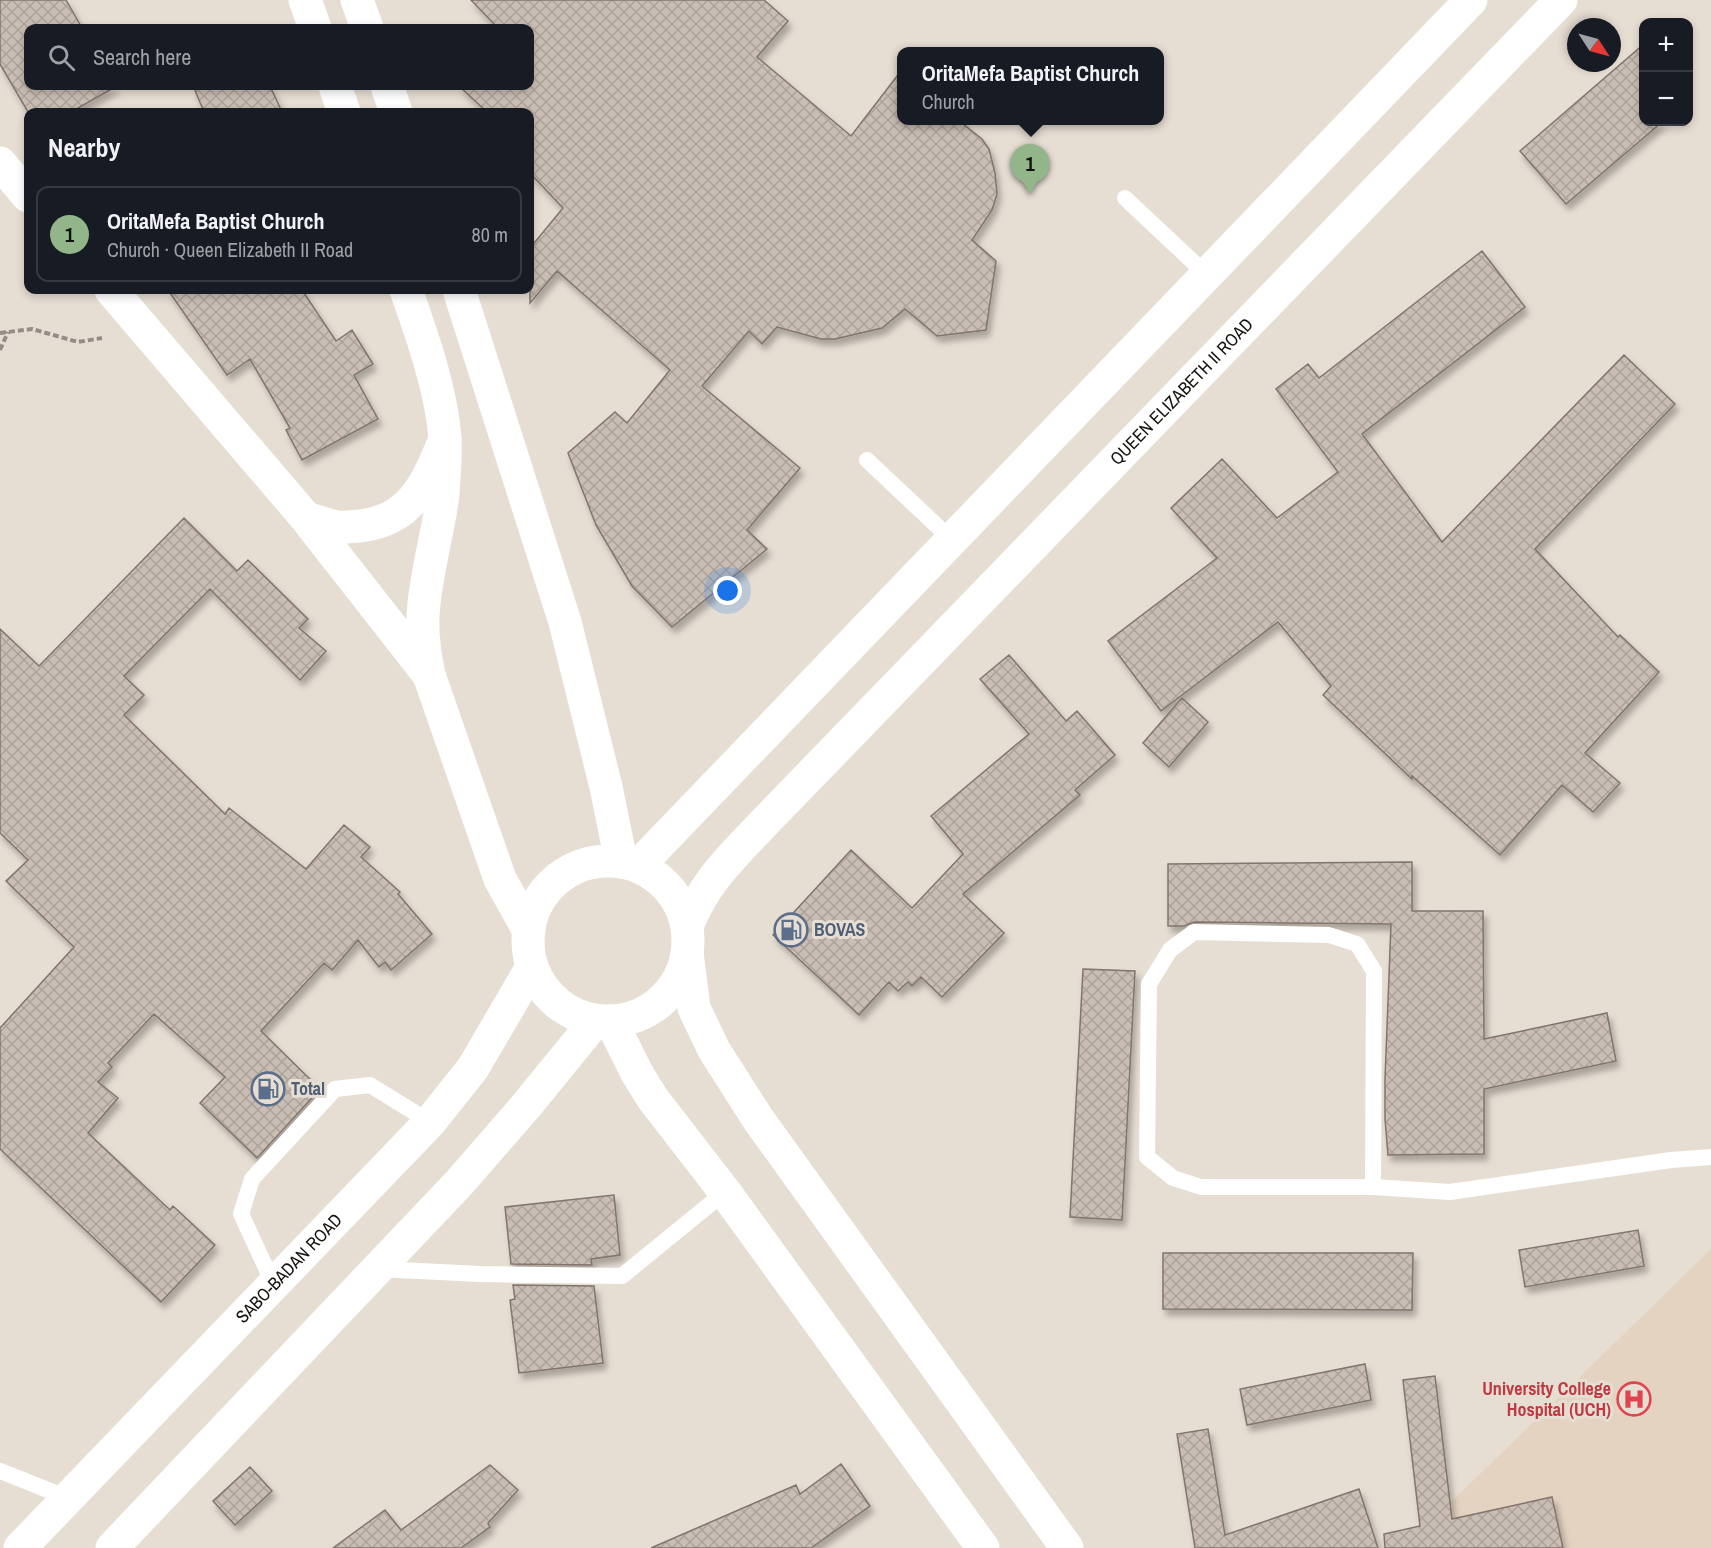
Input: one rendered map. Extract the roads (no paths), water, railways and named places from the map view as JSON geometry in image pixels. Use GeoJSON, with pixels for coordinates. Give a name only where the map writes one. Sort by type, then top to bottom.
{"type":"FeatureCollection","features":[{"type":"Feature","properties":{"kind":"main road"},"geometry":{"type":"LineString","coordinates":[[305,0],[314,24]]}},
{"type":"Feature","properties":{"kind":"main road"},"geometry":{"type":"LineString","coordinates":[[357,0],[366,24]]}},
{"type":"Feature","properties":{"kind":"main road"},"geometry":{"type":"LineString","coordinates":[[629,864],[754,747],[1472,0]]}},
{"type":"Feature","properties":{"kind":"main road","name":"QUEEN ELIZABETH II ROAD"},"geometry":{"type":"LineString","coordinates":[[687,940],[697,902],[712,879],[1561,0]]}},
{"type":"Feature","properties":{"kind":"main road"},"geometry":{"type":"LineString","coordinates":[[336,90],[343,108]]}},
{"type":"Feature","properties":{"kind":"main road"},"geometry":{"type":"LineString","coordinates":[[388,90],[395,108]]}},
{"type":"Feature","properties":{"kind":"main road"},"geometry":{"type":"LineString","coordinates":[[0,163],[24,191]]}},
{"type":"Feature","properties":{"kind":"main road"},"geometry":{"type":"LineString","coordinates":[[115,294],[306,518],[429,675]]}},
{"type":"Feature","properties":{"kind":"main road"},"geometry":{"type":"LineString","coordinates":[[407,294],[436,385],[445,439],[443,493],[436,540],[426,582],[423,617],[424,652],[429,675],[500,879],[529,931]]}},
{"type":"Feature","properties":{"kind":"main road"},"geometry":{"type":"LineString","coordinates":[[460,294],[565,622],[606,787],[629,864]]}},
{"type":"Feature","properties":{"kind":"main road"},"geometry":{"type":"LineString","coordinates":[[306,518],[340,528],[369,525],[393,517],[414,500],[429,476],[445,439]]}},
{"type":"Feature","properties":{"kind":"main road"},"geometry":{"type":"LineString","coordinates":[[687,940],[678,979],[661,1001],[638,1015],[603,1021],[575,1014],[557,1003],[542,987],[532,967],[529,949],[529,931],[533,913],[542,896],[561,877],[584,865],[602,861],[629,864],[656,876],[670,890],[681,907],[687,940],[694,1008],[714,1050],[758,1119],[1067,1548]]}},
{"type":"Feature","properties":{"kind":"main road","name":"SABO-BADAN ROAD"},"geometry":{"type":"LineString","coordinates":[[20,1548],[430,1122],[473,1068],[532,967]]}},
{"type":"Feature","properties":{"kind":"main road"},"geometry":{"type":"LineString","coordinates":[[603,1021],[653,1098],[725,1192],[983,1548]]}},
{"type":"Feature","properties":{"kind":"main road"},"geometry":{"type":"LineString","coordinates":[[112,1548],[459,1183],[603,1021]]}},
{"type":"Feature","properties":{"kind":"lane"},"geometry":{"type":"LineString","coordinates":[[1125,198],[1206,275]]}},
{"type":"Feature","properties":{"kind":"lane"},"geometry":{"type":"LineString","coordinates":[[867,460],[952,540]]}},
{"type":"Feature","properties":{"kind":"lane"},"geometry":{"type":"LineString","coordinates":[[1373,1187],[1374,971],[1357,944],[1329,935],[1194,932],[1170,950],[1149,984],[1147,1157],[1173,1178],[1202,1187],[1373,1187],[1450,1192],[1711,1156]]}},
{"type":"Feature","properties":{"kind":"lane"},"geometry":{"type":"LineString","coordinates":[[274,1285],[242,1214],[252,1179],[335,1089],[370,1085],[430,1122]]}},
{"type":"Feature","properties":{"kind":"lane"},"geometry":{"type":"LineString","coordinates":[[377,1269],[480,1274],[622,1276],[725,1192]]}},
{"type":"Feature","properties":{"kind":"lane"},"geometry":{"type":"LineString","coordinates":[[0,1471],[68,1498]]}},
{"type":"Feature","properties":{"kind":"place","name":"OritaMefa Baptist Church"},"geometry":{"type":"Point","coordinates":[1030,194]}},
{"type":"Feature","properties":{"kind":"place","name":"BOVAS"},"geometry":{"type":"Point","coordinates":[791,930]}},
{"type":"Feature","properties":{"kind":"place","name":"Total"},"geometry":{"type":"Point","coordinates":[268,1089]}},
{"type":"Feature","properties":{"kind":"place","name":"University College Hospital (UCH)"},"geometry":{"type":"Point","coordinates":[1634,1399]}}]}
